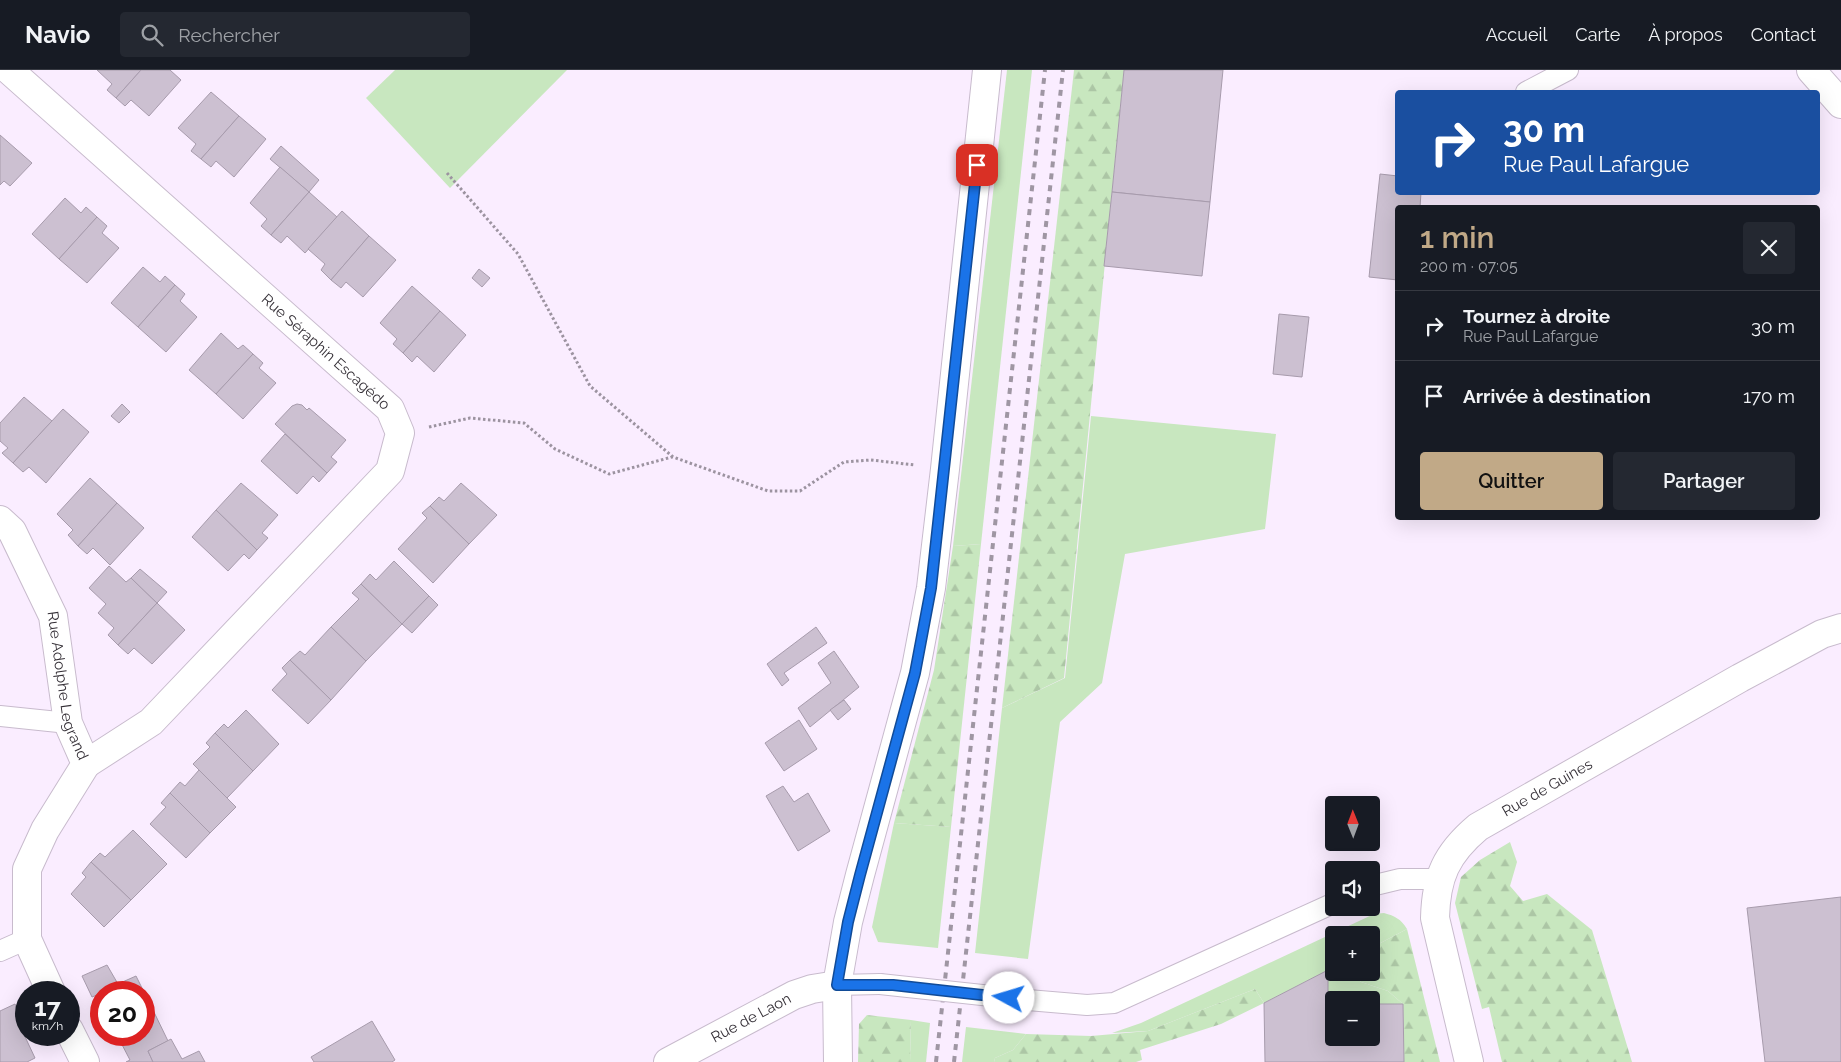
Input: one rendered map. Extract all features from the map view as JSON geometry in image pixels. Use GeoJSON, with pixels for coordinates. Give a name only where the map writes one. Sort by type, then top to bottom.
{"type":"FeatureCollection","features":[{"type":"Feature","properties":{"kind":"street","name":"Rue Séraphin Escagédo"},"geometry":{"type":"LineString","coordinates":[[9,70],[390,409],[400,433]]}},
{"type":"Feature","properties":{"kind":"street"},"geometry":{"type":"LineString","coordinates":[[838,1062],[837,985],[848,922],[915,673],[931,588],[987,70]]}},
{"type":"Feature","properties":{"kind":"street"},"geometry":{"type":"LineString","coordinates":[[1817,72],[1841,104]]}},
{"type":"Feature","properties":{"kind":"street"},"geometry":{"type":"LineString","coordinates":[[86,764],[151,722],[390,471],[400,433]]}},
{"type":"Feature","properties":{"kind":"street","name":"Rue Adolphe Legrand"},"geometry":{"type":"LineString","coordinates":[[0,520],[12,531],[53,616],[68,723],[86,764],[45,830],[27,869],[27,940]]}},
{"type":"Feature","properties":{"kind":"street","name":"Rue de Guines"},"geometry":{"type":"LineString","coordinates":[[1469,1062],[1435,918],[1435,898],[1439,879],[1452,854],[1464,838],[1478,827],[1740,678],[1822,634],[1841,628]]}},
{"type":"Feature","properties":{"kind":"street"},"geometry":{"type":"LineString","coordinates":[[27,940],[46,981]]}},
{"type":"Feature","properties":{"kind":"street","name":"Rue de Laon"},"geometry":{"type":"LineString","coordinates":[[668,1062],[794,994],[837,985]]}},
{"type":"Feature","properties":{"kind":"street"},"geometry":{"type":"LineString","coordinates":[[76,1046],[84,1062]]}},
{"type":"Feature","properties":{"kind":"lane"},"geometry":{"type":"LineString","coordinates":[[1530,90],[1568,70]]}},
{"type":"Feature","properties":{"kind":"lane"},"geometry":{"type":"LineString","coordinates":[[0,716],[68,723]]}},
{"type":"Feature","properties":{"kind":"lane"},"geometry":{"type":"LineString","coordinates":[[1380,884],[1400,879],[1439,879]]}},
{"type":"Feature","properties":{"kind":"lane"},"geometry":{"type":"LineString","coordinates":[[837,985],[880,984],[1087,1005],[1114,1003],[1325,907]]}},
{"type":"Feature","properties":{"kind":"lane"},"geometry":{"type":"LineString","coordinates":[[0,951],[27,940]]}},
{"type":"Feature","properties":{"kind":"path"},"geometry":{"type":"LineString","coordinates":[[447,173],[518,254],[590,386],[672,457],[768,491],[800,491],[844,462],[871,460],[945,469]]}},
{"type":"Feature","properties":{"kind":"path"},"geometry":{"type":"LineString","coordinates":[[400,433],[470,418],[524,423],[555,449],[609,474],[672,457]]}},
{"type":"Feature","properties":{"kind":"green space"},"geometry":{"type":"Polygon","coordinates":[[[395,70],[567,70],[450,188],[366,98],[395,70]]]}},
{"type":"Feature","properties":{"kind":"green space"},"geometry":{"type":"Polygon","coordinates":[[[1007,70],[1032,70],[981,544],[953,546],[1007,70]]]}},
{"type":"Feature","properties":{"kind":"green space"},"geometry":{"type":"Polygon","coordinates":[[[1074,70],[1124,70],[1064,678],[1002,708],[1074,70]]]}},
{"type":"Feature","properties":{"kind":"green space"},"geometry":{"type":"Polygon","coordinates":[[[1091,416],[1276,434],[1265,529],[1125,554],[1102,683],[1060,722],[1028,959],[975,953],[1002,708],[1065,678],[1091,416]]]}},
{"type":"Feature","properties":{"kind":"green space"},"geometry":{"type":"Polygon","coordinates":[[[981,544],[951,827],[894,823],[934,670],[953,546],[981,544]]]}},
{"type":"Feature","properties":{"kind":"green space"},"geometry":{"type":"Polygon","coordinates":[[[894,823],[951,827],[938,948],[878,942],[872,927],[894,823]]]}},
{"type":"Feature","properties":{"kind":"green space"},"geometry":{"type":"Polygon","coordinates":[[[1510,842],[1517,862],[1510,886],[1523,901],[1547,894],[1592,930],[1632,1062],[1502,1062],[1489,1007],[1482,1009],[1455,903],[1461,877],[1480,860],[1510,842]]]}},
{"type":"Feature","properties":{"kind":"green space"},"geometry":{"type":"Polygon","coordinates":[[[1380,913],[1397,918],[1407,929],[1380,943],[1380,926],[1348,926],[1370,916],[1380,916],[1380,913]]]}},
{"type":"Feature","properties":{"kind":"green space"},"geometry":{"type":"Polygon","coordinates":[[[1407,929],[1440,1062],[1404,1062],[1403,1004],[1388,991],[1360,981],[1380,981],[1380,943],[1407,929]]]}},
{"type":"Feature","properties":{"kind":"green space"},"geometry":{"type":"Polygon","coordinates":[[[1325,937],[1325,972],[1264,1003],[1255,989],[1148,1031],[1112,1033],[1141,1023],[1325,937]]]}},
{"type":"Feature","properties":{"kind":"green space"},"geometry":{"type":"Polygon","coordinates":[[[1327,981],[1360,981],[1388,991],[1403,1004],[1380,1004],[1380,991],[1328,991],[1327,981]]]}},
{"type":"Feature","properties":{"kind":"green space"},"geometry":{"type":"Polygon","coordinates":[[[1255,989],[1264,1003],[1221,1024],[1140,1050],[1142,1060],[1136,1062],[994,1062],[995,1058],[1013,1050],[1026,1034],[1091,1036],[1148,1031],[1255,989]]]}},
{"type":"Feature","properties":{"kind":"green space"},"geometry":{"type":"Polygon","coordinates":[[[867,1015],[911,1020],[910,1062],[858,1062],[859,1024],[867,1015]]]}},
{"type":"Feature","properties":{"kind":"green space"},"geometry":{"type":"Polygon","coordinates":[[[911,1020],[930,1023],[926,1062],[910,1062],[911,1020]]]}},
{"type":"Feature","properties":{"kind":"green space"},"geometry":{"type":"Polygon","coordinates":[[[966,1027],[1026,1034],[1013,1050],[995,1058],[994,1062],[962,1062],[966,1027]]]}},
{"type":"Feature","properties":{"kind":"building"},"geometry":{"type":"Polygon","coordinates":[[[97,70],[141,70],[116,98],[107,90],[112,84],[97,70]]]}},
{"type":"Feature","properties":{"kind":"building"},"geometry":{"type":"Polygon","coordinates":[[[141,70],[170,70],[181,80],[149,116],[131,100],[125,106],[116,98],[141,70]]]}},
{"type":"Feature","properties":{"kind":"building"},"geometry":{"type":"Polygon","coordinates":[[[1124,70],[1223,70],[1210,202],[1112,192],[1124,70]]]}},
{"type":"Feature","properties":{"kind":"building"},"geometry":{"type":"Polygon","coordinates":[[[211,92],[239,116],[201,159],[191,151],[196,144],[178,128],[211,92]]]}},
{"type":"Feature","properties":{"kind":"building"},"geometry":{"type":"Polygon","coordinates":[[[239,116],[266,139],[234,177],[216,161],[211,167],[201,159],[239,116]]]}},
{"type":"Feature","properties":{"kind":"building"},"geometry":{"type":"Polygon","coordinates":[[[0,135],[32,163],[10,186],[4,181],[0,185],[0,135]]]}},
{"type":"Feature","properties":{"kind":"building"},"geometry":{"type":"Polygon","coordinates":[[[281,146],[319,180],[309,192],[270,159],[281,146]]]}},
{"type":"Feature","properties":{"kind":"building"},"geometry":{"type":"Polygon","coordinates":[[[280,167],[309,192],[271,235],[261,226],[267,219],[250,203],[280,167]]]}},
{"type":"Feature","properties":{"kind":"building"},"geometry":{"type":"Polygon","coordinates":[[[1380,174],[1395,176],[1395,195],[1421,195],[1420,205],[1395,205],[1395,280],[1369,277],[1380,174]]]}},
{"type":"Feature","properties":{"kind":"building"},"geometry":{"type":"Polygon","coordinates":[[[309,192],[337,217],[305,253],[287,236],[281,243],[271,235],[309,192]]]}},
{"type":"Feature","properties":{"kind":"building"},"geometry":{"type":"Polygon","coordinates":[[[1112,192],[1210,202],[1202,276],[1104,266],[1112,192]]]}},
{"type":"Feature","properties":{"kind":"building"},"geometry":{"type":"Polygon","coordinates":[[[65,198],[81,213],[86,207],[97,217],[59,259],[32,234],[65,198]]]}},
{"type":"Feature","properties":{"kind":"building"},"geometry":{"type":"Polygon","coordinates":[[[342,211],[369,236],[331,280],[321,270],[325,264],[308,249],[342,211]]]}},
{"type":"Feature","properties":{"kind":"building"},"geometry":{"type":"Polygon","coordinates":[[[97,217],[107,226],[102,233],[119,248],[87,283],[59,259],[97,217]]]}},
{"type":"Feature","properties":{"kind":"building"},"geometry":{"type":"Polygon","coordinates":[[[369,236],[396,260],[363,297],[346,282],[341,288],[331,280],[369,236]]]}},
{"type":"Feature","properties":{"kind":"building"},"geometry":{"type":"Polygon","coordinates":[[[143,267],[160,282],[165,276],[175,285],[138,327],[111,303],[143,267]]]}},
{"type":"Feature","properties":{"kind":"building"},"geometry":{"type":"Polygon","coordinates":[[[479,269],[490,278],[482,287],[472,278],[479,269]]]}},
{"type":"Feature","properties":{"kind":"building"},"geometry":{"type":"Polygon","coordinates":[[[175,285],[185,294],[180,301],[197,317],[166,352],[138,327],[175,285]]]}},
{"type":"Feature","properties":{"kind":"building"},"geometry":{"type":"Polygon","coordinates":[[[412,286],[440,311],[403,353],[393,344],[397,339],[380,323],[412,286]]]}},
{"type":"Feature","properties":{"kind":"building"},"geometry":{"type":"Polygon","coordinates":[[[440,311],[466,335],[434,372],[417,356],[412,362],[403,353],[440,311]]]}},
{"type":"Feature","properties":{"kind":"building"},"geometry":{"type":"Polygon","coordinates":[[[1279,314],[1309,317],[1302,377],[1273,374],[1279,314]]]}},
{"type":"Feature","properties":{"kind":"building"},"geometry":{"type":"Polygon","coordinates":[[[221,333],[238,349],[243,345],[253,354],[216,394],[189,370],[221,333]]]}},
{"type":"Feature","properties":{"kind":"building"},"geometry":{"type":"Polygon","coordinates":[[[253,354],[263,363],[259,368],[276,383],[243,419],[216,394],[253,354]]]}},
{"type":"Feature","properties":{"kind":"building"},"geometry":{"type":"Polygon","coordinates":[[[24,397],[52,421],[13,463],[2,453],[8,448],[0,441],[0,423],[24,397]]]}},
{"type":"Feature","properties":{"kind":"building"},"geometry":{"type":"Polygon","coordinates":[[[122,404],[130,412],[119,423],[111,416],[122,404]]]}},
{"type":"Feature","properties":{"kind":"building"},"geometry":{"type":"Polygon","coordinates":[[[302,405],[307,410],[309,408],[346,440],[331,457],[337,462],[327,473],[275,424],[292,406],[302,405]]]}},
{"type":"Feature","properties":{"kind":"building"},"geometry":{"type":"Polygon","coordinates":[[[63,409],[89,432],[46,483],[29,467],[23,472],[13,463],[63,409]]]}},
{"type":"Feature","properties":{"kind":"building"},"geometry":{"type":"Polygon","coordinates":[[[285,434],[327,473],[319,482],[313,476],[297,494],[261,461],[285,434]]]}},
{"type":"Feature","properties":{"kind":"building"},"geometry":{"type":"Polygon","coordinates":[[[90,478],[117,503],[78,546],[68,535],[73,530],[57,514],[90,478]]]}},
{"type":"Feature","properties":{"kind":"building"},"geometry":{"type":"Polygon","coordinates":[[[241,483],[278,515],[262,533],[268,538],[257,550],[216,510],[241,483]]]}},
{"type":"Feature","properties":{"kind":"building"},"geometry":{"type":"Polygon","coordinates":[[[461,483],[497,515],[469,544],[430,506],[439,497],[444,501],[461,483]]]}},
{"type":"Feature","properties":{"kind":"building"},"geometry":{"type":"Polygon","coordinates":[[[117,503],[144,528],[110,565],[93,548],[87,554],[78,546],[117,503]]]}},
{"type":"Feature","properties":{"kind":"building"},"geometry":{"type":"Polygon","coordinates":[[[430,506],[469,544],[433,583],[398,549],[427,518],[422,513],[430,506]]]}},
{"type":"Feature","properties":{"kind":"building"},"geometry":{"type":"Polygon","coordinates":[[[216,510],[257,550],[249,559],[244,554],[228,571],[192,537],[216,510]]]}},
{"type":"Feature","properties":{"kind":"building"},"geometry":{"type":"Polygon","coordinates":[[[394,561],[429,596],[402,624],[361,584],[370,574],[376,580],[394,561]]]}},
{"type":"Feature","properties":{"kind":"building"},"geometry":{"type":"Polygon","coordinates":[[[109,566],[126,582],[131,578],[157,603],[118,645],[108,635],[114,628],[98,613],[106,604],[89,588],[109,566]]]}},
{"type":"Feature","properties":{"kind":"building"},"geometry":{"type":"Polygon","coordinates":[[[140,569],[167,592],[157,603],[131,578],[140,569]]]}},
{"type":"Feature","properties":{"kind":"building"},"geometry":{"type":"Polygon","coordinates":[[[361,584],[402,624],[366,661],[331,627],[359,599],[352,593],[361,584]]]}},
{"type":"Feature","properties":{"kind":"building"},"geometry":{"type":"Polygon","coordinates":[[[429,596],[438,605],[412,633],[402,624],[429,596]]]}},
{"type":"Feature","properties":{"kind":"building"},"geometry":{"type":"Polygon","coordinates":[[[157,603],[185,630],[152,664],[134,648],[128,654],[118,645],[157,603]]]}},
{"type":"Feature","properties":{"kind":"building"},"geometry":{"type":"Polygon","coordinates":[[[331,627],[366,661],[331,700],[290,660],[300,651],[305,655],[331,627]]]}},
{"type":"Feature","properties":{"kind":"building"},"geometry":{"type":"Polygon","coordinates":[[[816,627],[827,643],[784,673],[789,680],[782,686],[767,664],[816,627]]]}},
{"type":"Feature","properties":{"kind":"building"},"geometry":{"type":"Polygon","coordinates":[[[834,651],[859,687],[810,727],[798,708],[831,683],[818,663],[834,651]]]}},
{"type":"Feature","properties":{"kind":"building"},"geometry":{"type":"Polygon","coordinates":[[[290,660],[331,700],[308,724],[272,690],[287,674],[282,668],[290,660]]]}},
{"type":"Feature","properties":{"kind":"building"},"geometry":{"type":"Polygon","coordinates":[[[844,700],[851,709],[838,720],[830,710],[844,700]]]}},
{"type":"Feature","properties":{"kind":"building"},"geometry":{"type":"Polygon","coordinates":[[[246,710],[279,744],[253,771],[215,733],[224,724],[228,728],[246,710]]]}},
{"type":"Feature","properties":{"kind":"building"},"geometry":{"type":"Polygon","coordinates":[[[799,720],[817,749],[784,771],[765,743],[799,720]]]}},
{"type":"Feature","properties":{"kind":"building"},"geometry":{"type":"Polygon","coordinates":[[[215,733],[253,771],[227,798],[193,764],[210,747],[206,743],[215,733]]]}},
{"type":"Feature","properties":{"kind":"building"},"geometry":{"type":"Polygon","coordinates":[[[199,770],[236,807],[210,833],[170,793],[180,782],[185,786],[199,770]]]}},
{"type":"Feature","properties":{"kind":"building"},"geometry":{"type":"Polygon","coordinates":[[[783,786],[794,802],[808,793],[830,831],[798,851],[766,796],[783,786]]]}},
{"type":"Feature","properties":{"kind":"building"},"geometry":{"type":"Polygon","coordinates":[[[170,793],[210,833],[186,858],[150,824],[166,807],[161,803],[170,793]]]}},
{"type":"Feature","properties":{"kind":"building"},"geometry":{"type":"Polygon","coordinates":[[[133,830],[167,864],[131,900],[91,862],[100,853],[105,857],[133,830]]]}},
{"type":"Feature","properties":{"kind":"building"},"geometry":{"type":"Polygon","coordinates":[[[91,862],[131,900],[104,927],[71,894],[86,877],[82,873],[91,862]]]}},
{"type":"Feature","properties":{"kind":"building"},"geometry":{"type":"Polygon","coordinates":[[[1841,897],[1841,1062],[1765,1062],[1747,908],[1841,897]]]}},
{"type":"Feature","properties":{"kind":"building"},"geometry":{"type":"Polygon","coordinates":[[[107,965],[116,981],[90,981],[90,993],[82,976],[107,965]]]}},
{"type":"Feature","properties":{"kind":"building"},"geometry":{"type":"Polygon","coordinates":[[[1325,972],[1325,981],[1328,981],[1328,991],[1325,991],[1325,1046],[1380,1046],[1380,1004],[1403,1004],[1404,1062],[1265,1062],[1264,1003],[1325,972]]]}},
{"type":"Feature","properties":{"kind":"building"},"geometry":{"type":"Polygon","coordinates":[[[136,976],[138,981],[125,981],[136,976]]]}},
{"type":"Feature","properties":{"kind":"building"},"geometry":{"type":"Polygon","coordinates":[[[15,1004],[15,1046],[29,1046],[35,1058],[27,1062],[0,1062],[0,1011],[15,1004]]]}},
{"type":"Feature","properties":{"kind":"building"},"geometry":{"type":"Polygon","coordinates":[[[155,1014],[168,1041],[148,1051],[153,1062],[126,1062],[130,1060],[123,1046],[155,1046],[155,1014]]]}},
{"type":"Feature","properties":{"kind":"building"},"geometry":{"type":"Polygon","coordinates":[[[372,1021],[395,1060],[392,1062],[314,1062],[311,1057],[372,1021]]]}},
{"type":"Feature","properties":{"kind":"building"},"geometry":{"type":"Polygon","coordinates":[[[171,1039],[182,1059],[199,1051],[205,1062],[153,1062],[148,1051],[171,1039]]]}},
{"type":"Feature","properties":{"kind":"railway"},"geometry":{"type":"LineString","coordinates":[[936,1062],[1045,70]]}},
{"type":"Feature","properties":{"kind":"railway"},"geometry":{"type":"LineString","coordinates":[[954,1062],[1063,70]]}},
{"type":"Feature","properties":{"kind":"route"},"geometry":{"type":"LineString","coordinates":[[977,165],[931,588],[915,673],[848,922],[837,985],[880,984],[1009,998]]}}]}
